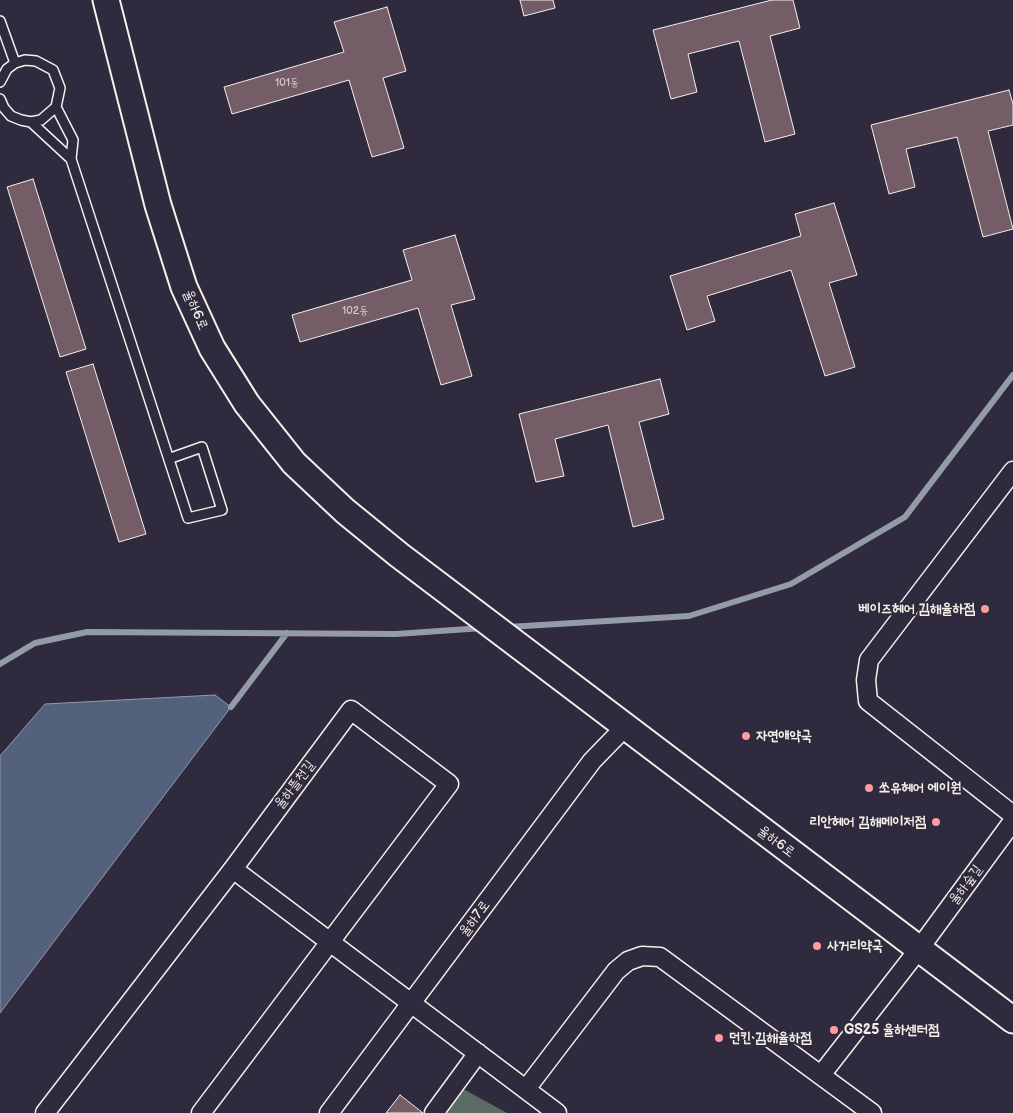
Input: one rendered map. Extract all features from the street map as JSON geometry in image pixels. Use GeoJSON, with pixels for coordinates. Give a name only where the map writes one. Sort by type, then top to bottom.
{"type":"FeatureCollection","features":[{"type":"Feature","properties":{"kind":"street","name":"율하6로"},"geometry":{"type":"LineString","coordinates":[[106,0],[158,205],[184,286],[212,348],[247,404],[294,463],[345,511],[399,555],[1013,1020]]}},
{"type":"Feature","properties":{"kind":"street"},"geometry":{"type":"LineString","coordinates":[[1013,471],[869,660],[866,680],[868,701],[1013,815]]}},
{"type":"Feature","properties":{"kind":"street","name":"율하뜰천길"},"geometry":{"type":"LineString","coordinates":[[45,1113],[233,869],[351,710],[449,784],[201,1113]]}},
{"type":"Feature","properties":{"kind":"street","name":"율하7로"},"geometry":{"type":"LineString","coordinates":[[329,1113],[592,761],[625,727]]}},
{"type":"Feature","properties":{"kind":"street","name":"율하숲길"},"geometry":{"type":"LineString","coordinates":[[821,1075],[919,949],[1013,821]]}},
{"type":"Feature","properties":{"kind":"street"},"geometry":{"type":"LineString","coordinates":[[233,869],[557,1113]]}},
{"type":"Feature","properties":{"kind":"street"},"geometry":{"type":"LineString","coordinates":[[526,1089],[616,971],[628,961],[642,956],[660,957],[872,1113]]}},
{"type":"Feature","properties":{"kind":"street"},"geometry":{"type":"LineString","coordinates":[[434,1113],[478,1053]]}},
{"type":"Feature","properties":{"kind":"lane"},"geometry":{"type":"LineString","coordinates":[[0,21],[15,63]]}},
{"type":"Feature","properties":{"kind":"lane"},"geometry":{"type":"LineString","coordinates":[[0,82],[7,69],[15,63],[36,60],[53,70],[60,88],[56,107],[41,120],[31,122],[12,116],[4,108],[0,100]]}},
{"type":"Feature","properties":{"kind":"lane"},"geometry":{"type":"LineString","coordinates":[[56,107],[73,140],[72,159],[188,518],[222,510],[202,447],[170,458]]}},
{"type":"Feature","properties":{"kind":"lane"},"geometry":{"type":"LineString","coordinates":[[31,122],[72,159]]}},
{"type":"Feature","properties":{"kind":"green space"},"geometry":{"type":"Polygon","coordinates":[[[454,1084],[507,1113],[434,1113],[454,1084]]]}},
{"type":"Feature","properties":{"kind":"water"},"geometry":{"type":"Polygon","coordinates":[[[215,695],[231,707],[0,1013],[0,756],[45,704],[215,695]]]}},
{"type":"Feature","properties":{"kind":"building"},"geometry":{"type":"Polygon","coordinates":[[[520,0],[553,0],[555,8],[524,16],[520,0]]]}},
{"type":"Feature","properties":{"kind":"building"},"geometry":{"type":"Polygon","coordinates":[[[772,0],[793,0],[800,28],[770,36],[795,134],[765,142],[739,41],[688,54],[697,92],[671,99],[653,30],[772,0]]]}},
{"type":"Feature","properties":{"kind":"building"},"geometry":{"type":"Polygon","coordinates":[[[387,7],[406,71],[383,78],[404,148],[372,157],[349,80],[232,114],[224,87],[344,52],[334,22],[387,7]]]}},
{"type":"Feature","properties":{"kind":"building"},"geometry":{"type":"Polygon","coordinates":[[[1009,90],[1013,104],[1013,125],[988,131],[1013,229],[983,237],[957,137],[906,149],[915,187],[889,194],[871,125],[1009,90]]]}},
{"type":"Feature","properties":{"kind":"building"},"geometry":{"type":"Polygon","coordinates":[[[33,179],[86,349],[60,357],[7,187],[33,179]]]}},
{"type":"Feature","properties":{"kind":"building"},"geometry":{"type":"Polygon","coordinates":[[[834,203],[857,275],[829,283],[855,367],[825,376],[791,270],[707,296],[715,321],[687,330],[670,276],[801,236],[795,214],[834,203]]]}},
{"type":"Feature","properties":{"kind":"building"},"geometry":{"type":"Polygon","coordinates":[[[455,235],[475,299],[451,305],[472,376],[441,385],[418,308],[300,342],[292,315],[412,280],[403,250],[455,235]]]}},
{"type":"Feature","properties":{"kind":"building"},"geometry":{"type":"Polygon","coordinates":[[[93,364],[146,534],[119,542],[66,372],[93,364]]]}},
{"type":"Feature","properties":{"kind":"building"},"geometry":{"type":"Polygon","coordinates":[[[660,379],[669,414],[639,422],[664,519],[633,527],[608,425],[555,439],[564,476],[536,482],[519,414],[660,379]]]}},
{"type":"Feature","properties":{"kind":"building"},"geometry":{"type":"Polygon","coordinates":[[[400,1095],[423,1113],[386,1113],[400,1095]]]}},
{"type":"Feature","properties":{"kind":"waterway"},"geometry":{"type":"LineString","coordinates":[[508,627],[689,616],[791,584],[905,517],[1013,375]]}},
{"type":"Feature","properties":{"kind":"waterway"},"geometry":{"type":"LineString","coordinates":[[0,664],[35,643],[87,632],[396,634],[483,628]]}},
{"type":"Feature","properties":{"kind":"waterway"},"geometry":{"type":"LineString","coordinates":[[231,707],[287,633]]}},
{"type":"Feature","properties":{"kind":"place","name":"베이즈헤어 김해율하점"},"geometry":{"type":"Point","coordinates":[985,609]}},
{"type":"Feature","properties":{"kind":"place","name":"자연애약국"},"geometry":{"type":"Point","coordinates":[746,736]}},
{"type":"Feature","properties":{"kind":"place","name":"쏘유헤어 에이원"},"geometry":{"type":"Point","coordinates":[869,788]}},
{"type":"Feature","properties":{"kind":"place","name":"리안헤어 김해메이저점"},"geometry":{"type":"Point","coordinates":[936,822]}},
{"type":"Feature","properties":{"kind":"place","name":"사거리약국"},"geometry":{"type":"Point","coordinates":[817,946]}},
{"type":"Feature","properties":{"kind":"place","name":"GS25 율하센터점"},"geometry":{"type":"Point","coordinates":[834,1030]}},
{"type":"Feature","properties":{"kind":"place","name":"던킨 김해율하점"},"geometry":{"type":"Point","coordinates":[719,1038]}}]}
